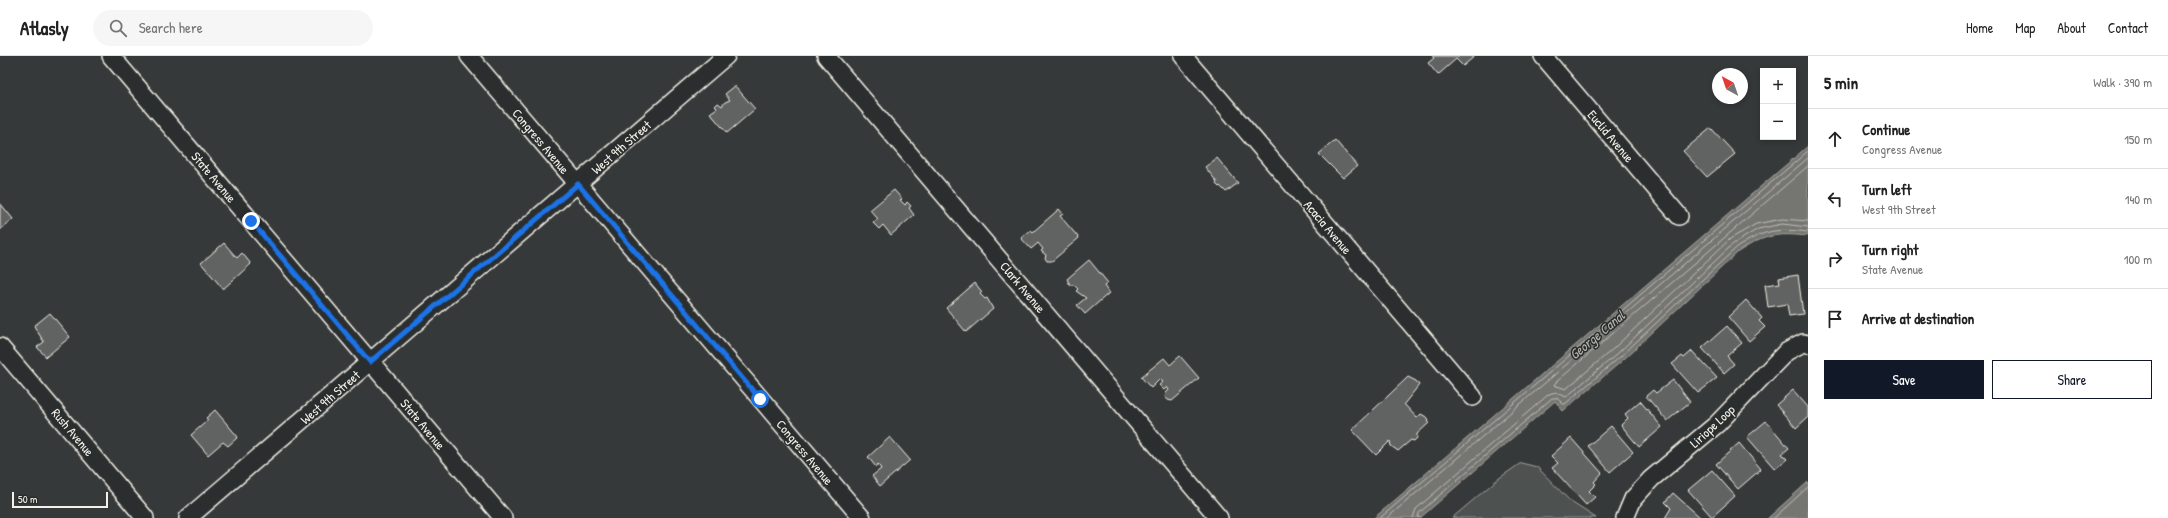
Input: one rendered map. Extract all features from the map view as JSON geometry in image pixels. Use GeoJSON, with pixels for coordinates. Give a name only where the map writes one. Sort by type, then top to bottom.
{"type":"FeatureCollection","features":[{"type":"Feature","properties":{"kind":"street","name":"State Avenue"},"geometry":{"type":"LineString","coordinates":[[111,56],[503,518]]}},
{"type":"Feature","properties":{"kind":"street","name":"Congress Avenue"},"geometry":{"type":"LineString","coordinates":[[469,56],[862,518]]}},
{"type":"Feature","properties":{"kind":"street","name":"West 9th Street"},"geometry":{"type":"LineString","coordinates":[[188,518],[726,56]]}},
{"type":"Feature","properties":{"kind":"street","name":"Clark Avenue"},"geometry":{"type":"LineString","coordinates":[[826,56],[1219,518]]}},
{"type":"Feature","properties":{"kind":"street","name":"Acacia Avenue"},"geometry":{"type":"LineString","coordinates":[[1183,56],[1472,397]]}},
{"type":"Feature","properties":{"kind":"street","name":"Euclid Avenue"},"geometry":{"type":"LineString","coordinates":[[1543,56],[1679,216]]}},
{"type":"Feature","properties":{"kind":"street","name":"Liriope Loop"},"geometry":{"type":"LineString","coordinates":[[1625,518],[1633,499],[1651,479],[1717,424],[1786,352],[1802,343],[1808,344]]}},
{"type":"Feature","properties":{"kind":"street","name":"Rush Avenue"},"geometry":{"type":"LineString","coordinates":[[0,347],[145,518]]}},
{"type":"Feature","properties":{"kind":"shaded area"},"geometry":{"type":"Polygon","coordinates":[[[1521,463],[1537,467],[1571,502],[1596,518],[1452,518],[1498,479],[1521,463]]]}},
{"type":"Feature","properties":{"kind":"water","name":"George Canal"},"geometry":{"type":"Polygon","coordinates":[[[1808,146],[1808,236],[1772,236],[1756,241],[1738,252],[1623,360],[1563,411],[1555,401],[1420,518],[1374,518],[1808,146]]]}},
{"type":"Feature","properties":{"kind":"water"},"geometry":{"type":"Polygon","coordinates":[[[1808,482],[1808,518],[1768,518],[1808,482]]]}},
{"type":"Feature","properties":{"kind":"building"},"geometry":{"type":"Polygon","coordinates":[[[1432,56],[1475,56],[1463,66],[1456,59],[1438,75],[1428,63],[1434,58],[1432,56]]]}},
{"type":"Feature","properties":{"kind":"building"},"geometry":{"type":"Polygon","coordinates":[[[735,86],[755,109],[727,133],[710,113],[717,108],[715,106],[718,103],[722,106],[725,102],[730,100],[725,94],[735,86]]]}},
{"type":"Feature","properties":{"kind":"building"},"geometry":{"type":"Polygon","coordinates":[[[1711,128],[1735,154],[1707,177],[1683,151],[1711,128]]]}},
{"type":"Feature","properties":{"kind":"building"},"geometry":{"type":"Polygon","coordinates":[[[1335,140],[1357,166],[1343,178],[1319,154],[1335,140]]]}},
{"type":"Feature","properties":{"kind":"building"},"geometry":{"type":"Polygon","coordinates":[[[1217,158],[1238,183],[1226,192],[1216,184],[1217,182],[1205,167],[1217,158]]]}},
{"type":"Feature","properties":{"kind":"building"},"geometry":{"type":"Polygon","coordinates":[[[894,190],[905,205],[907,202],[911,206],[909,208],[914,215],[891,235],[883,225],[879,229],[873,223],[878,219],[870,210],[894,190]]]}},
{"type":"Feature","properties":{"kind":"building"},"geometry":{"type":"Polygon","coordinates":[[[0,203],[13,219],[0,230],[0,203]]]}},
{"type":"Feature","properties":{"kind":"building"},"geometry":{"type":"Polygon","coordinates":[[[1059,209],[1063,214],[1060,216],[1079,238],[1052,261],[1047,261],[1045,258],[1046,255],[1041,251],[1043,249],[1038,243],[1031,249],[1021,238],[1031,230],[1033,232],[1059,209]]]}},
{"type":"Feature","properties":{"kind":"building"},"geometry":{"type":"Polygon","coordinates":[[[224,243],[237,258],[242,253],[251,264],[223,289],[201,263],[224,243]]]}},
{"type":"Feature","properties":{"kind":"building"},"geometry":{"type":"Polygon","coordinates":[[[1089,260],[1108,283],[1104,286],[1109,293],[1085,314],[1077,305],[1086,298],[1076,291],[1078,289],[1074,285],[1070,285],[1067,279],[1089,260]]]}},
{"type":"Feature","properties":{"kind":"building"},"geometry":{"type":"Polygon","coordinates":[[[1798,275],[1803,314],[1789,316],[1787,304],[1768,307],[1765,285],[1780,283],[1779,278],[1798,275]]]}},
{"type":"Feature","properties":{"kind":"building"},"geometry":{"type":"Polygon","coordinates":[[[975,283],[982,292],[980,294],[985,299],[987,298],[993,309],[966,332],[946,308],[975,283]]]}},
{"type":"Feature","properties":{"kind":"building"},"geometry":{"type":"Polygon","coordinates":[[[1746,300],[1762,318],[1759,321],[1765,327],[1749,341],[1728,317],[1746,300]]]}},
{"type":"Feature","properties":{"kind":"building"},"geometry":{"type":"Polygon","coordinates":[[[50,313],[70,337],[46,357],[37,347],[44,342],[34,326],[50,313]]]}},
{"type":"Feature","properties":{"kind":"building"},"geometry":{"type":"Polygon","coordinates":[[[1727,326],[1742,343],[1727,356],[1734,364],[1724,373],[1702,348],[1727,326]]]}},
{"type":"Feature","properties":{"kind":"building"},"geometry":{"type":"Polygon","coordinates":[[[1692,351],[1717,378],[1698,393],[1672,364],[1682,356],[1684,358],[1692,351]]]}},
{"type":"Feature","properties":{"kind":"building"},"geometry":{"type":"Polygon","coordinates":[[[1180,356],[1199,378],[1172,401],[1165,397],[1169,390],[1167,387],[1164,390],[1159,385],[1163,382],[1160,379],[1151,388],[1141,377],[1164,358],[1170,365],[1180,356]]]}},
{"type":"Feature","properties":{"kind":"building"},"geometry":{"type":"Polygon","coordinates":[[[1408,377],[1416,381],[1419,385],[1404,404],[1417,418],[1421,414],[1428,418],[1429,423],[1417,434],[1417,438],[1414,441],[1411,440],[1398,451],[1391,446],[1390,441],[1376,455],[1352,430],[1408,377]]]}},
{"type":"Feature","properties":{"kind":"building"},"geometry":{"type":"Polygon","coordinates":[[[1673,380],[1690,402],[1667,421],[1646,396],[1653,390],[1656,393],[1673,380]]]}},
{"type":"Feature","properties":{"kind":"building"},"geometry":{"type":"Polygon","coordinates":[[[1793,390],[1808,407],[1808,417],[1796,428],[1776,405],[1793,390]]]}},
{"type":"Feature","properties":{"kind":"building"},"geometry":{"type":"Polygon","coordinates":[[[1640,401],[1662,427],[1639,447],[1621,425],[1628,418],[1625,414],[1640,401]]]}},
{"type":"Feature","properties":{"kind":"building"},"geometry":{"type":"Polygon","coordinates":[[[215,410],[238,437],[228,446],[223,442],[208,455],[191,435],[208,420],[206,418],[215,410]]]}},
{"type":"Feature","properties":{"kind":"building"},"geometry":{"type":"Polygon","coordinates":[[[1766,421],[1789,448],[1782,454],[1787,459],[1775,469],[1747,437],[1766,421]]]}},
{"type":"Feature","properties":{"kind":"building"},"geometry":{"type":"Polygon","coordinates":[[[1611,426],[1633,452],[1610,472],[1588,446],[1611,426]]]}},
{"type":"Feature","properties":{"kind":"building"},"geometry":{"type":"Polygon","coordinates":[[[890,437],[910,460],[880,486],[872,476],[881,469],[878,464],[876,467],[868,457],[890,437]]]}},
{"type":"Feature","properties":{"kind":"building"},"geometry":{"type":"Polygon","coordinates":[[[1571,438],[1602,473],[1594,482],[1596,484],[1589,491],[1595,497],[1586,505],[1552,468],[1558,463],[1551,456],[1571,438]]]}},
{"type":"Feature","properties":{"kind":"building"},"geometry":{"type":"Polygon","coordinates":[[[1739,443],[1761,469],[1738,489],[1716,464],[1739,443]]]}},
{"type":"Feature","properties":{"kind":"building"},"geometry":{"type":"Polygon","coordinates":[[[1712,470],[1735,496],[1712,517],[1688,490],[1712,470]]]}},
{"type":"Feature","properties":{"kind":"building"},"geometry":{"type":"Polygon","coordinates":[[[1673,493],[1701,518],[1665,518],[1671,508],[1665,502],[1673,493]]]}},
{"type":"Feature","properties":{"kind":"route"},"geometry":{"type":"LineString","coordinates":[[251,221],[370,362],[578,184],[760,399]]}}]}
